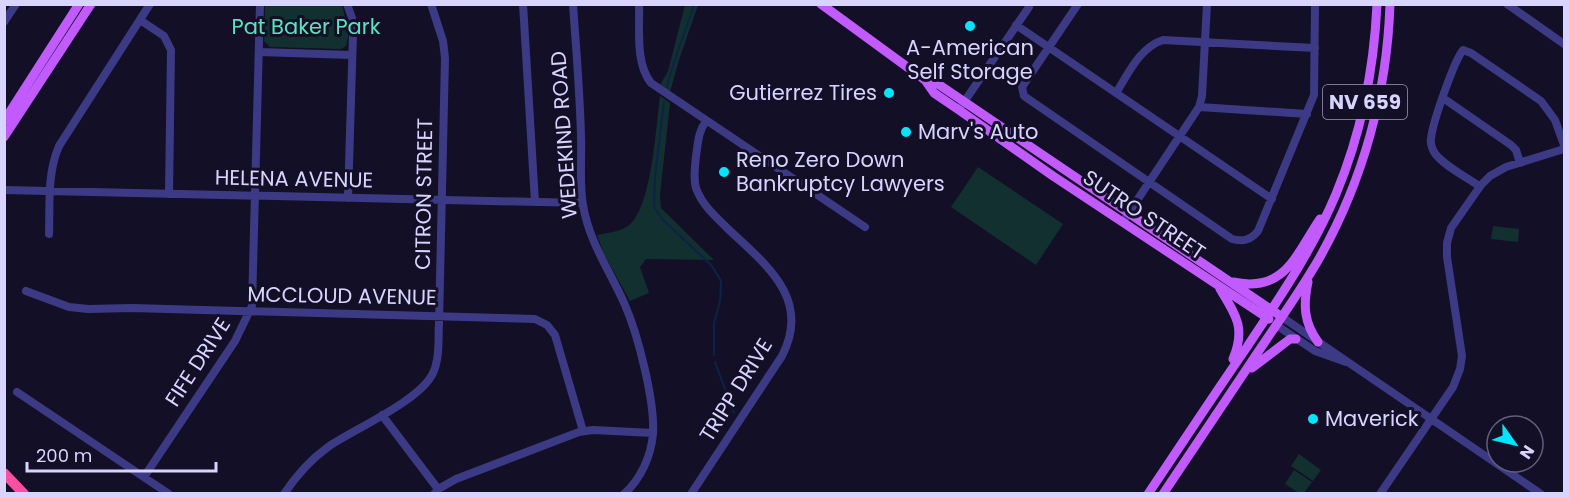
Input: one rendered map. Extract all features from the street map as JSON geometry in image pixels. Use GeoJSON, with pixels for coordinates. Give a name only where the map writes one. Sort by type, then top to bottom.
{"type":"FeatureCollection","features":[{"type":"Feature","properties":{"kind":"highway"},"geometry":{"type":"LineString","coordinates":[[4,473],[24,494]]}},
{"type":"Feature","properties":{"kind":"main road"},"geometry":{"type":"LineString","coordinates":[[4,121],[79,4]]}},
{"type":"Feature","properties":{"kind":"main road"},"geometry":{"type":"LineString","coordinates":[[4,137],[92,4]]}},
{"type":"Feature","properties":{"kind":"main road","name":"SUTRO STREET"},"geometry":{"type":"LineString","coordinates":[[821,4],[925,80],[934,93],[961,106],[1129,214],[1229,281],[1279,321]]}},
{"type":"Feature","properties":{"kind":"main road","name":"NV 659"},"geometry":{"type":"LineString","coordinates":[[1148,494],[1309,251],[1336,195],[1350,158],[1364,106],[1372,68],[1377,4]]}},
{"type":"Feature","properties":{"kind":"main road","name":"NV 659"},"geometry":{"type":"LineString","coordinates":[[1163,494],[1312,271],[1340,218],[1366,150],[1383,76],[1390,4]]}},
{"type":"Feature","properties":{"kind":"main road","name":"SUTRO STREET"},"geometry":{"type":"LineString","coordinates":[[961,106],[1123,222],[1219,287],[1269,313]]}},
{"type":"Feature","properties":{"kind":"main road"},"geometry":{"type":"LineString","coordinates":[[1229,281],[1259,285],[1278,277],[1291,263],[1336,195]]}},
{"type":"Feature","properties":{"kind":"main road"},"geometry":{"type":"LineString","coordinates":[[1195,270],[1203,263]]}},
{"type":"Feature","properties":{"kind":"main road"},"geometry":{"type":"LineString","coordinates":[[1312,271],[1304,305],[1308,326],[1318,342]]}},
{"type":"Feature","properties":{"kind":"main road"},"geometry":{"type":"LineString","coordinates":[[1219,287],[1235,313],[1239,330],[1237,349],[1224,381]]}},
{"type":"Feature","properties":{"kind":"main road"},"geometry":{"type":"LineString","coordinates":[[1241,377],[1290,339],[1296,339]]}},
{"type":"Feature","properties":{"kind":"street"},"geometry":{"type":"LineString","coordinates":[[4,22],[15,4]]}},
{"type":"Feature","properties":{"kind":"street"},"geometry":{"type":"LineString","coordinates":[[49,234],[52,165],[59,146],[150,4]]}},
{"type":"Feature","properties":{"kind":"street","name":"FIFE DRIVE"},"geometry":{"type":"LineString","coordinates":[[144,477],[230,351],[250,312],[260,4]]}},
{"type":"Feature","properties":{"kind":"street"},"geometry":{"type":"LineString","coordinates":[[347,4],[353,27],[348,198]]}},
{"type":"Feature","properties":{"kind":"street","name":"CITRON STREET"},"geometry":{"type":"LineString","coordinates":[[284,494],[303,469],[322,452],[414,393],[430,378],[437,358],[446,58],[443,41],[430,4]]}},
{"type":"Feature","properties":{"kind":"street"},"geometry":{"type":"LineString","coordinates":[[523,4],[535,202]]}},
{"type":"Feature","properties":{"kind":"street","name":"WEDEKIND ROAD"},"geometry":{"type":"LineString","coordinates":[[573,4],[581,134],[582,203],[591,237],[624,304],[634,331],[646,381],[653,433],[650,450],[641,472],[624,494]]}},
{"type":"Feature","properties":{"kind":"street"},"geometry":{"type":"LineString","coordinates":[[639,4],[641,62],[646,76],[657,88],[866,227]]}},
{"type":"Feature","properties":{"kind":"street"},"geometry":{"type":"LineString","coordinates":[[1078,4],[1022,87],[1026,99],[1232,239],[1248,240],[1258,231],[1316,88],[1315,4]]}},
{"type":"Feature","properties":{"kind":"street"},"geometry":{"type":"LineString","coordinates":[[1123,222],[1200,107],[1207,4]]}},
{"type":"Feature","properties":{"kind":"street"},"geometry":{"type":"LineString","coordinates":[[1507,4],[1564,44]]}},
{"type":"Feature","properties":{"kind":"street"},"geometry":{"type":"LineString","coordinates":[[961,106],[1029,7]]}},
{"type":"Feature","properties":{"kind":"street"},"geometry":{"type":"LineString","coordinates":[[140,20],[164,36],[171,50],[169,194]]}},
{"type":"Feature","properties":{"kind":"street"},"geometry":{"type":"LineString","coordinates":[[1016,25],[1272,199]]}},
{"type":"Feature","properties":{"kind":"street"},"geometry":{"type":"LineString","coordinates":[[1116,93],[1144,51],[1155,42],[1170,40],[1315,48]]}},
{"type":"Feature","properties":{"kind":"street"},"geometry":{"type":"LineString","coordinates":[[1380,494],[1453,387],[1461,363],[1461,348],[1447,257],[1448,236],[1479,186],[1498,171],[1564,147],[1556,120],[1541,101],[1471,53],[1463,50],[1456,62],[1434,125],[1431,146],[1439,158],[1479,186]]}},
{"type":"Feature","properties":{"kind":"street"},"geometry":{"type":"LineString","coordinates":[[259,52],[352,55]]}},
{"type":"Feature","properties":{"kind":"street"},"geometry":{"type":"LineString","coordinates":[[1443,98],[1511,145],[1516,150],[1520,163]]}},
{"type":"Feature","properties":{"kind":"street"},"geometry":{"type":"LineString","coordinates":[[1200,107],[1307,114]]}},
{"type":"Feature","properties":{"kind":"street","name":"TRIPP DRIVE"},"geometry":{"type":"LineString","coordinates":[[691,494],[782,356],[791,334],[792,321],[783,285],[766,265],[705,206],[697,190],[694,173],[698,137],[706,121]]}},
{"type":"Feature","properties":{"kind":"street","name":"HELENA AVENUE"},"geometry":{"type":"LineString","coordinates":[[4,190],[582,203]]}},
{"type":"Feature","properties":{"kind":"street","name":"MCCLOUD AVENUE"},"geometry":{"type":"LineString","coordinates":[[26,291],[61,305],[79,308],[528,318],[547,325],[558,342],[583,431]]}},
{"type":"Feature","properties":{"kind":"street","name":"SUTRO STREET"},"geometry":{"type":"LineString","coordinates":[[1279,321],[1296,339],[1321,354],[1353,365]]}},
{"type":"Feature","properties":{"kind":"street","name":"SUTRO STREET"},"geometry":{"type":"LineString","coordinates":[[1279,321],[1318,342],[1353,365],[1541,494]]}},
{"type":"Feature","properties":{"kind":"street"},"geometry":{"type":"LineString","coordinates":[[17,392],[169,494]]}},
{"type":"Feature","properties":{"kind":"street"},"geometry":{"type":"LineString","coordinates":[[382,415],[436,491],[456,479],[583,431],[653,433]]}},
{"type":"Feature","properties":{"kind":"green space","name":"Pat Baker Park"},"geometry":{"type":"Polygon","coordinates":[[[265,5],[342,5],[349,33],[346,46],[341,49],[270,47],[264,41],[265,5]]]}},
{"type":"Feature","properties":{"kind":"green space"},"geometry":{"type":"Polygon","coordinates":[[[685,5],[698,5],[670,92],[660,85],[668,71],[685,5]]]}},
{"type":"Feature","properties":{"kind":"green space"},"geometry":{"type":"Polygon","coordinates":[[[660,96],[670,103],[660,195],[661,208],[714,260],[646,259],[640,267],[649,293],[630,301],[604,254],[597,235],[628,226],[643,203],[652,166],[660,96]]]}},
{"type":"Feature","properties":{"kind":"green space"},"geometry":{"type":"Polygon","coordinates":[[[978,167],[1063,224],[1036,265],[951,207],[978,167]]]}},
{"type":"Feature","properties":{"kind":"green space"},"geometry":{"type":"Polygon","coordinates":[[[1493,226],[1519,229],[1518,242],[1491,239],[1493,226]]]}},
{"type":"Feature","properties":{"kind":"green space"},"geometry":{"type":"Polygon","coordinates":[[[1299,454],[1321,470],[1313,481],[1291,466],[1299,454]]]}},
{"type":"Feature","properties":{"kind":"green space"},"geometry":{"type":"Polygon","coordinates":[[[1294,470],[1312,482],[1304,493],[1299,493],[1285,484],[1294,470]]]}},
{"type":"Feature","properties":{"kind":"waterway"},"geometry":{"type":"LineString","coordinates":[[667,87],[694,4]]}},
{"type":"Feature","properties":{"kind":"waterway"},"geometry":{"type":"LineString","coordinates":[[664,102],[655,176],[654,207],[662,219],[712,266],[721,281],[720,301],[714,323],[714,355]]}},
{"type":"Feature","properties":{"kind":"waterway"},"geometry":{"type":"LineString","coordinates":[[715,362],[734,413]]}},
{"type":"Feature","properties":{"kind":"place","name":"A-American Self Storage"},"geometry":{"type":"Point","coordinates":[970,26]}},
{"type":"Feature","properties":{"kind":"place","name":"Gutierrez Tires"},"geometry":{"type":"Point","coordinates":[889,93]}},
{"type":"Feature","properties":{"kind":"place","name":"Marv's Auto"},"geometry":{"type":"Point","coordinates":[906,132]}},
{"type":"Feature","properties":{"kind":"place","name":"Reno Zero Down Bankruptcy Lawyers"},"geometry":{"type":"Point","coordinates":[724,172]}},
{"type":"Feature","properties":{"kind":"place","name":"Maverick"},"geometry":{"type":"Point","coordinates":[1313,419]}}]}
